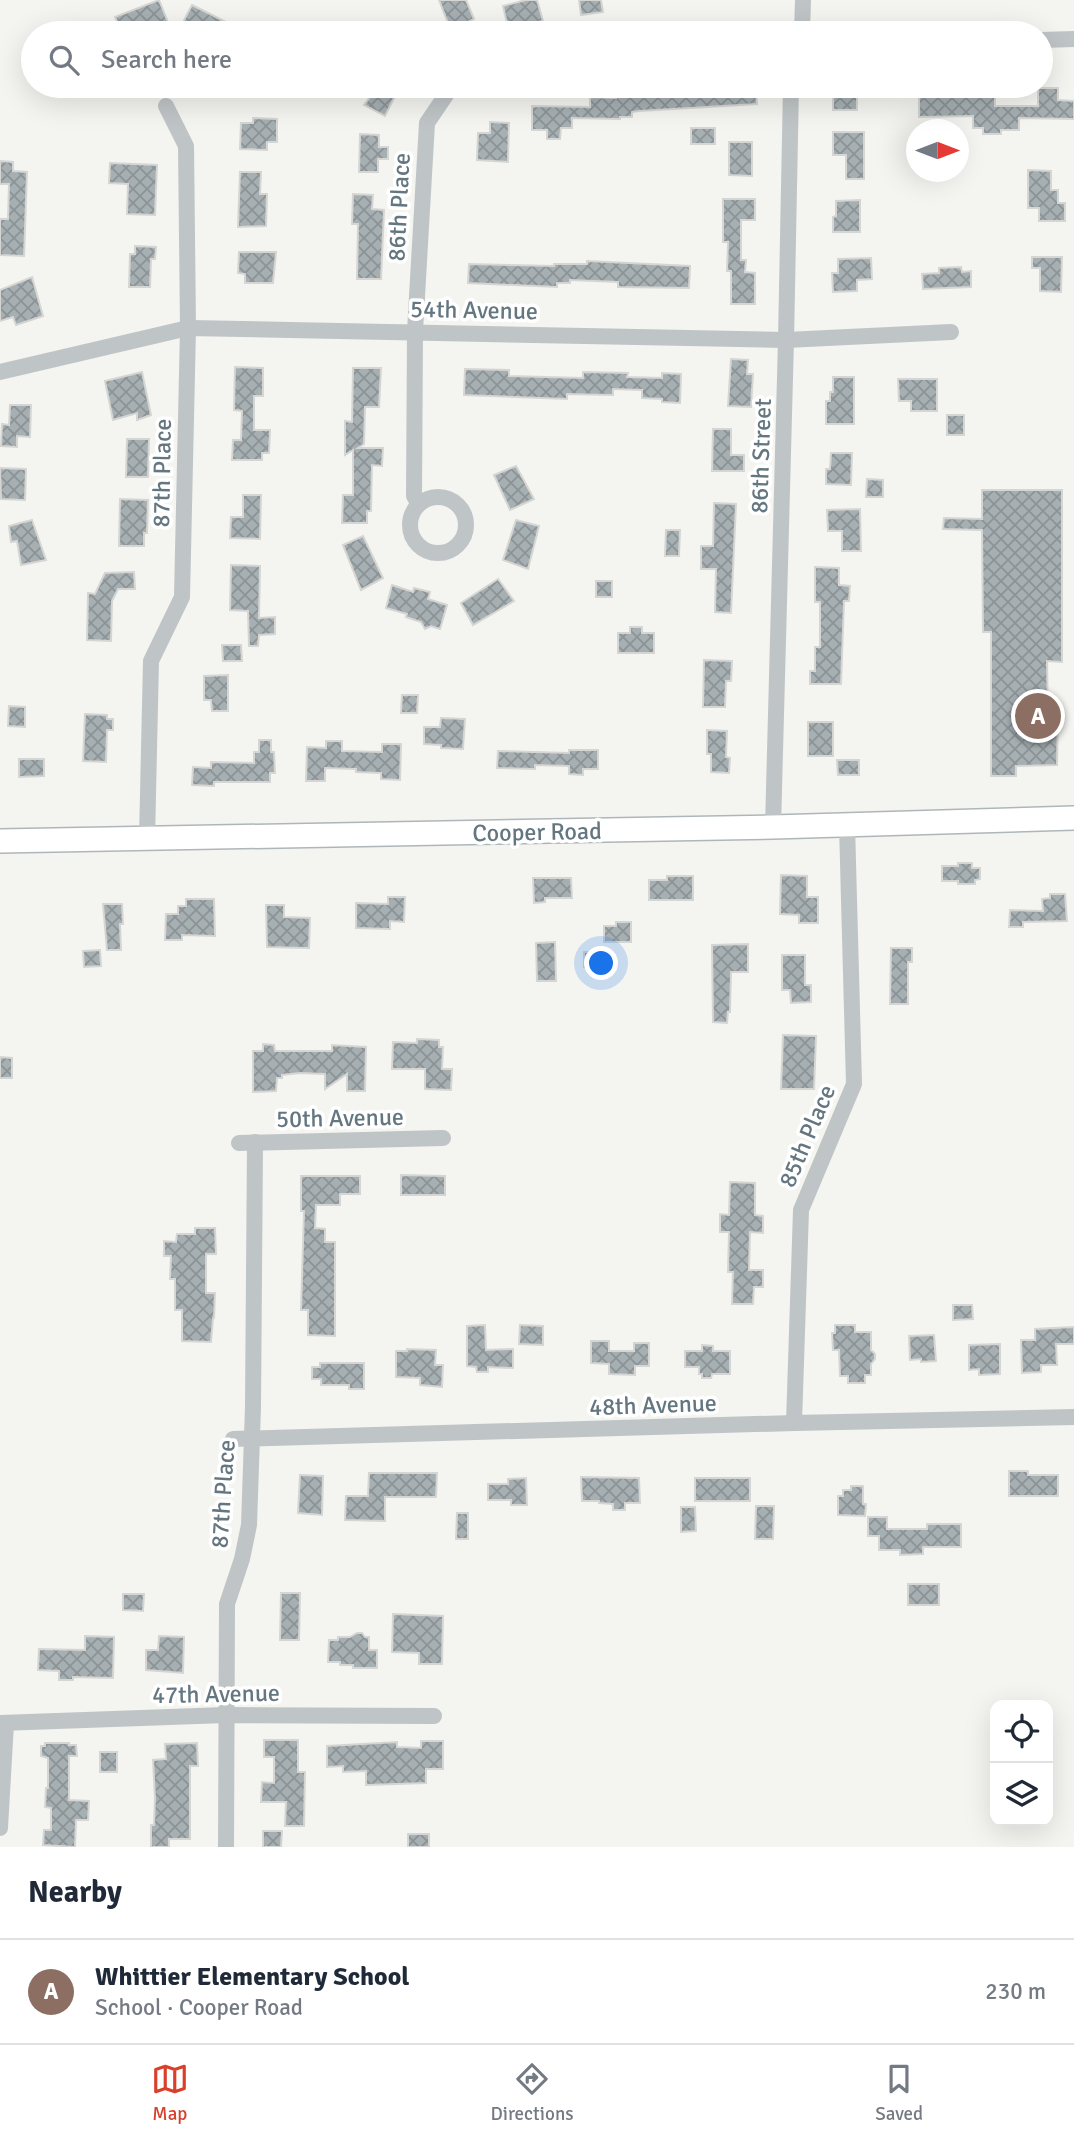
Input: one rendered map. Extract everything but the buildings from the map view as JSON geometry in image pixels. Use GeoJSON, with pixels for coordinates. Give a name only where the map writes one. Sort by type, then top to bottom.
{"type":"FeatureCollection","features":[{"type":"Feature","properties":{"kind":"street"},"geometry":{"type":"LineString","coordinates":[[802,21],[803,0]]}},
{"type":"Feature","properties":{"kind":"street"},"geometry":{"type":"LineString","coordinates":[[1053,40],[1074,39]]}},
{"type":"Feature","properties":{"kind":"street","name":"86th Place"},"geometry":{"type":"LineString","coordinates":[[419,505],[414,496],[415,331],[427,123],[443,98]]}},
{"type":"Feature","properties":{"kind":"street","name":"86th Street"},"geometry":{"type":"LineString","coordinates":[[774,827],[791,98]]}},
{"type":"Feature","properties":{"kind":"street","name":"87th Place"},"geometry":{"type":"LineString","coordinates":[[147,839],[151,661],[182,597],[188,328],[186,146],[166,106]]}},
{"type":"Feature","properties":{"kind":"street","name":"54th Avenue"},"geometry":{"type":"LineString","coordinates":[[0,372],[188,328],[786,340],[951,332]]}},
{"type":"Feature","properties":{"kind":"street","name":"Cooper Road"},"geometry":{"type":"LineString","coordinates":[[0,841],[774,827],[1074,818]]}},
{"type":"Feature","properties":{"kind":"street","name":"85th Place"},"geometry":{"type":"LineString","coordinates":[[794,1423],[801,1210],[854,1084],[847,825]]}},
{"type":"Feature","properties":{"kind":"street","name":"50th Avenue"},"geometry":{"type":"LineString","coordinates":[[247,1143],[443,1138]]}},
{"type":"Feature","properties":{"kind":"street","name":"87th Place"},"geometry":{"type":"LineString","coordinates":[[226,1847],[227,1604],[242,1559],[249,1525],[253,1407],[247,1143]]}},
{"type":"Feature","properties":{"kind":"street","name":"48th Avenue"},"geometry":{"type":"LineString","coordinates":[[233,1439],[1074,1417]]}},
{"type":"Feature","properties":{"kind":"street","name":"47th Avenue"},"geometry":{"type":"LineString","coordinates":[[3,1723],[226,1715],[434,1716]]}},
{"type":"Feature","properties":{"kind":"street"},"geometry":{"type":"LineString","coordinates":[[0,1828],[3,1723]]}},
{"type":"Feature","properties":{"kind":"place","name":"Whittier Elementary School"},"geometry":{"type":"Point","coordinates":[1038,716]}}]}
